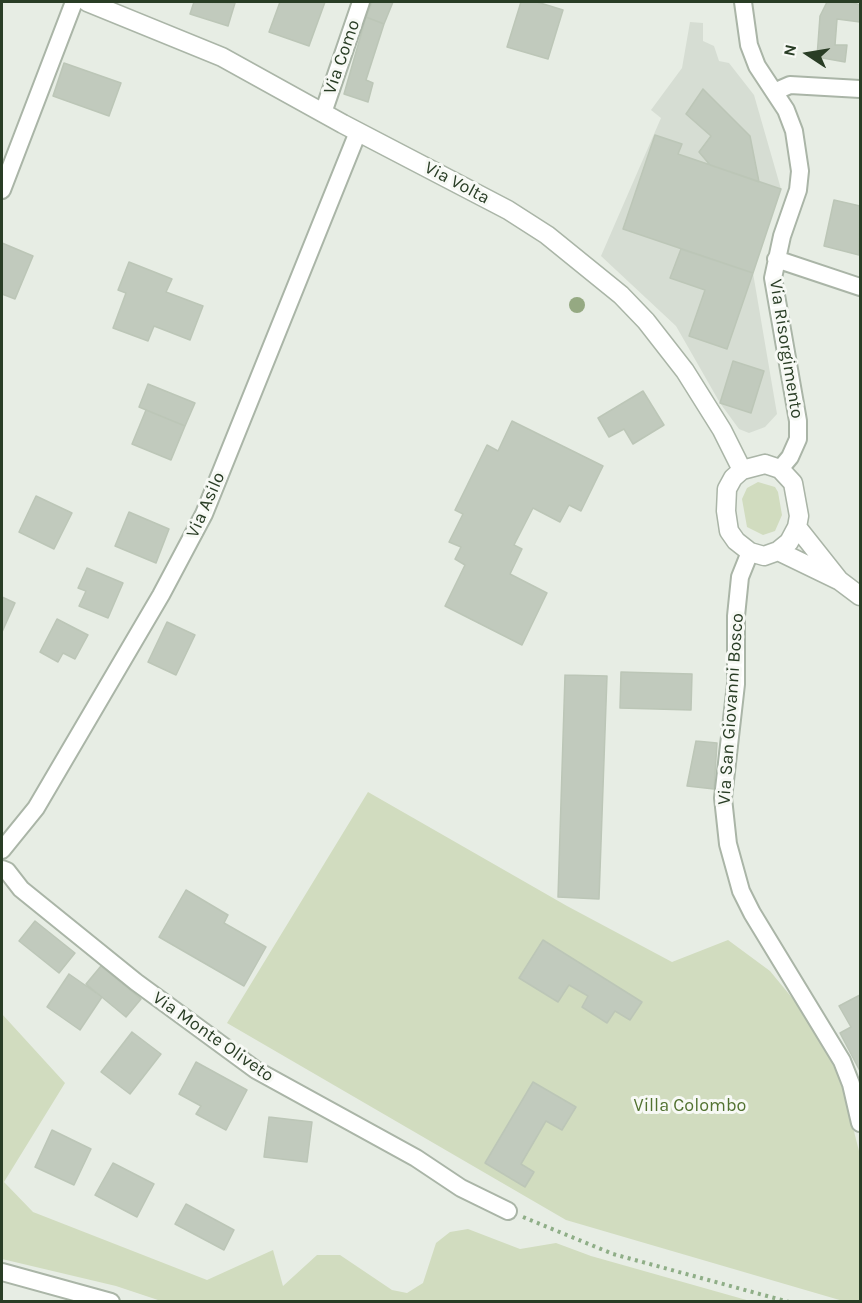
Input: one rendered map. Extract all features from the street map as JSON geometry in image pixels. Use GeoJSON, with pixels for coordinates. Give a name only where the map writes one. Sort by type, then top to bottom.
{"type":"FeatureCollection","features":[{"type":"Feature","properties":{"kind":"street"},"geometry":{"type":"LineString","coordinates":[[2,190],[5,172],[74,2]]}},
{"type":"Feature","properties":{"kind":"street","name":"Via Volta"},"geometry":{"type":"LineString","coordinates":[[87,2],[222,57],[518,216],[555,241],[621,295],[646,321],[685,371],[723,430],[742,470]]}},
{"type":"Feature","properties":{"kind":"street","name":"Via Como"},"geometry":{"type":"LineString","coordinates":[[323,113],[361,2]]}},
{"type":"Feature","properties":{"kind":"street","name":"Via Risorgimento"},"geometry":{"type":"LineString","coordinates":[[743,2],[749,45],[757,66],[786,110],[794,131],[800,171],[798,190],[776,259],[774,293],[798,421],[798,439],[790,458],[780,470]]}},
{"type":"Feature","properties":{"kind":"street"},"geometry":{"type":"LineString","coordinates":[[774,92],[790,85],[861,89]]}},
{"type":"Feature","properties":{"kind":"street","name":"Via Asilo"},"geometry":{"type":"LineString","coordinates":[[2,850],[36,808],[161,595],[204,514],[358,132]]}},
{"type":"Feature","properties":{"kind":"street","name":"Via Risorgimento"},"geometry":{"type":"LineString","coordinates":[[776,259],[861,287]]}},
{"type":"Feature","properties":{"kind":"street"},"geometry":{"type":"LineString","coordinates":[[765,464],[780,470],[793,483],[799,516],[797,527],[789,542],[778,551],[764,556],[750,552],[735,541],[729,531],[726,511],[728,489],[742,470],[765,464]]}},
{"type":"Feature","properties":{"kind":"street"},"geometry":{"type":"LineString","coordinates":[[797,527],[840,581]]}},
{"type":"Feature","properties":{"kind":"street"},"geometry":{"type":"LineString","coordinates":[[778,551],[840,581],[861,596]]}},
{"type":"Feature","properties":{"kind":"street","name":"Via San Giovanni Bosco"},"geometry":{"type":"LineString","coordinates":[[750,552],[740,577],[736,616],[735,691],[723,798],[728,844],[738,883],[752,913],[830,1037],[842,1061],[851,1084],[861,1123]]}},
{"type":"Feature","properties":{"kind":"street","name":"Via Monte Oliveto"},"geometry":{"type":"LineString","coordinates":[[2,869],[7,871],[21,889],[136,982],[256,1070],[416,1158],[461,1188],[508,1211]]}},
{"type":"Feature","properties":{"kind":"street"},"geometry":{"type":"LineString","coordinates":[[2,1272],[111,1302]]}},
{"type":"Feature","properties":{"kind":"path"},"geometry":{"type":"LineString","coordinates":[[508,1211],[613,1254],[789,1302]]}},
{"type":"Feature","properties":{"kind":"shaded area"},"geometry":{"type":"Polygon","coordinates":[[[690,22],[703,23],[703,41],[714,46],[719,61],[729,63],[754,95],[781,189],[753,273],[777,414],[765,427],[749,433],[739,429],[720,403],[676,326],[601,256],[661,118],[651,110],[682,68],[690,22]]]}},
{"type":"Feature","properties":{"kind":"green space"},"geometry":{"type":"Polygon","coordinates":[[[758,482],[775,487],[782,515],[775,531],[763,535],[747,527],[742,499],[747,488],[758,482]]]}},
{"type":"Feature","properties":{"kind":"green space","name":"Villa Colombo"},"geometry":{"type":"Polygon","coordinates":[[[368,792],[567,906],[672,962],[728,940],[770,971],[807,1016],[841,1080],[860,1155],[860,1301],[843,1301],[566,1220],[227,1023],[368,792]]]}},
{"type":"Feature","properties":{"kind":"green space"},"geometry":{"type":"Polygon","coordinates":[[[2,1014],[65,1083],[4,1182],[33,1212],[207,1280],[273,1250],[283,1286],[317,1255],[340,1255],[392,1290],[407,1293],[423,1283],[436,1243],[450,1232],[468,1229],[520,1249],[556,1243],[591,1256],[750,1301],[161,1301],[116,1286],[2,1259],[2,1014]]]}},
{"type":"Feature","properties":{"kind":"building"},"geometry":{"type":"Polygon","coordinates":[[[194,2],[235,3],[228,26],[190,14],[194,2]]]}},
{"type":"Feature","properties":{"kind":"building"},"geometry":{"type":"Polygon","coordinates":[[[280,2],[325,2],[309,46],[269,32],[280,2]]]}},
{"type":"Feature","properties":{"kind":"building"},"geometry":{"type":"Polygon","coordinates":[[[372,2],[393,2],[384,24],[366,17],[372,2]]]}},
{"type":"Feature","properties":{"kind":"building"},"geometry":{"type":"Polygon","coordinates":[[[521,2],[537,2],[563,10],[548,59],[507,47],[521,2]]]}},
{"type":"Feature","properties":{"kind":"building"},"geometry":{"type":"Polygon","coordinates":[[[827,2],[851,2],[860,5],[860,22],[837,19],[835,45],[847,45],[845,62],[817,57],[820,16],[827,2]]]}},
{"type":"Feature","properties":{"kind":"building"},"geometry":{"type":"Polygon","coordinates":[[[366,17],[384,24],[366,80],[373,83],[368,102],[344,94],[366,17]]]}},
{"type":"Feature","properties":{"kind":"building"},"geometry":{"type":"Polygon","coordinates":[[[64,63],[121,83],[109,116],[53,96],[64,63]]]}},
{"type":"Feature","properties":{"kind":"building"},"geometry":{"type":"Polygon","coordinates":[[[703,89],[750,136],[759,182],[710,165],[699,152],[711,136],[686,114],[703,89]]]}},
{"type":"Feature","properties":{"kind":"building"},"geometry":{"type":"Polygon","coordinates":[[[655,135],[682,144],[678,154],[781,189],[753,273],[623,229],[655,135]]]}},
{"type":"Feature","properties":{"kind":"building"},"geometry":{"type":"Polygon","coordinates":[[[834,200],[860,206],[859,255],[824,246],[834,200]]]}},
{"type":"Feature","properties":{"kind":"building"},"geometry":{"type":"Polygon","coordinates":[[[2,243],[33,256],[15,299],[2,294],[2,243]]]}},
{"type":"Feature","properties":{"kind":"building"},"geometry":{"type":"Polygon","coordinates":[[[681,249],[753,273],[727,349],[689,336],[705,290],[670,278],[681,249]]]}},
{"type":"Feature","properties":{"kind":"building"},"geometry":{"type":"Polygon","coordinates":[[[129,262],[172,279],[166,292],[203,306],[190,340],[154,326],[148,341],[113,328],[126,293],[118,290],[129,262]]]}},
{"type":"Feature","properties":{"kind":"building"},"geometry":{"type":"Polygon","coordinates":[[[733,361],[764,371],[751,413],[720,403],[733,361]]]}},
{"type":"Feature","properties":{"kind":"building"},"geometry":{"type":"Polygon","coordinates":[[[148,384],[195,403],[185,426],[139,407],[148,384]]]}},
{"type":"Feature","properties":{"kind":"building"},"geometry":{"type":"Polygon","coordinates":[[[643,391],[664,425],[633,444],[624,429],[609,437],[598,418],[643,391]]]}},
{"type":"Feature","properties":{"kind":"building"},"geometry":{"type":"Polygon","coordinates":[[[146,410],[185,426],[171,460],[132,444],[146,410]]]}},
{"type":"Feature","properties":{"kind":"building"},"geometry":{"type":"Polygon","coordinates":[[[512,421],[603,466],[581,511],[569,505],[560,522],[533,508],[514,545],[522,549],[510,574],[547,593],[522,645],[445,606],[465,565],[455,559],[461,547],[449,542],[463,514],[455,510],[487,445],[498,451],[512,421]]]}},
{"type":"Feature","properties":{"kind":"building"},"geometry":{"type":"Polygon","coordinates":[[[36,496],[72,513],[54,549],[19,532],[36,496]]]}},
{"type":"Feature","properties":{"kind":"building"},"geometry":{"type":"Polygon","coordinates":[[[129,512],[169,529],[156,563],[115,546],[129,512]]]}},
{"type":"Feature","properties":{"kind":"building"},"geometry":{"type":"Polygon","coordinates":[[[87,568],[123,583],[108,618],[79,606],[86,591],[78,588],[87,568]]]}},
{"type":"Feature","properties":{"kind":"building"},"geometry":{"type":"Polygon","coordinates":[[[2,597],[15,603],[2,632],[2,597]]]}},
{"type":"Feature","properties":{"kind":"building"},"geometry":{"type":"Polygon","coordinates":[[[57,619],[88,635],[75,659],[63,653],[58,662],[40,652],[57,619]]]}},
{"type":"Feature","properties":{"kind":"building"},"geometry":{"type":"Polygon","coordinates":[[[167,622],[195,635],[176,675],[148,662],[167,622]]]}},
{"type":"Feature","properties":{"kind":"building"},"geometry":{"type":"Polygon","coordinates":[[[621,672],[692,674],[691,710],[620,708],[621,672]]]}},
{"type":"Feature","properties":{"kind":"building"},"geometry":{"type":"Polygon","coordinates":[[[565,675],[607,676],[599,899],[558,897],[565,675]]]}},
{"type":"Feature","properties":{"kind":"building"},"geometry":{"type":"Polygon","coordinates":[[[696,741],[717,743],[714,789],[687,786],[696,741]]]}},
{"type":"Feature","properties":{"kind":"building"},"geometry":{"type":"Polygon","coordinates":[[[186,890],[228,915],[224,923],[266,947],[244,986],[159,937],[186,890]]]}},
{"type":"Feature","properties":{"kind":"building"},"geometry":{"type":"Polygon","coordinates":[[[35,921],[75,953],[59,973],[19,941],[35,921]]]}},
{"type":"Feature","properties":{"kind":"building"},"geometry":{"type":"Polygon","coordinates":[[[543,940],[642,1002],[630,1020],[615,1011],[607,1023],[582,1007],[588,996],[569,985],[558,1002],[519,978],[543,940]]]}},
{"type":"Feature","properties":{"kind":"building"},"geometry":{"type":"Polygon","coordinates":[[[101,966],[141,999],[126,1017],[86,984],[101,966]]]}},
{"type":"Feature","properties":{"kind":"building"},"geometry":{"type":"Polygon","coordinates":[[[69,974],[102,997],[80,1030],[47,1007],[69,974]]]}},
{"type":"Feature","properties":{"kind":"building"},"geometry":{"type":"Polygon","coordinates":[[[860,995],[860,1071],[840,1033],[851,1027],[839,1006],[860,995]]]}},
{"type":"Feature","properties":{"kind":"building"},"geometry":{"type":"Polygon","coordinates":[[[132,1032],[161,1054],[130,1094],[101,1072],[132,1032]]]}},
{"type":"Feature","properties":{"kind":"building"},"geometry":{"type":"Polygon","coordinates":[[[196,1062],[247,1090],[226,1130],[196,1114],[201,1106],[179,1094],[196,1062]]]}},
{"type":"Feature","properties":{"kind":"building"},"geometry":{"type":"Polygon","coordinates":[[[533,1082],[576,1107],[562,1130],[546,1121],[521,1164],[534,1172],[525,1187],[485,1163],[533,1082]]]}},
{"type":"Feature","properties":{"kind":"building"},"geometry":{"type":"Polygon","coordinates":[[[269,1117],[312,1122],[307,1162],[264,1157],[269,1117]]]}},
{"type":"Feature","properties":{"kind":"building"},"geometry":{"type":"Polygon","coordinates":[[[52,1130],[91,1149],[74,1185],[35,1167],[52,1130]]]}},
{"type":"Feature","properties":{"kind":"building"},"geometry":{"type":"Polygon","coordinates":[[[113,1163],[154,1184],[137,1217],[95,1195],[113,1163]]]}},
{"type":"Feature","properties":{"kind":"building"},"geometry":{"type":"Polygon","coordinates":[[[186,1204],[234,1230],[224,1250],[175,1224],[186,1204]]]}}]}
